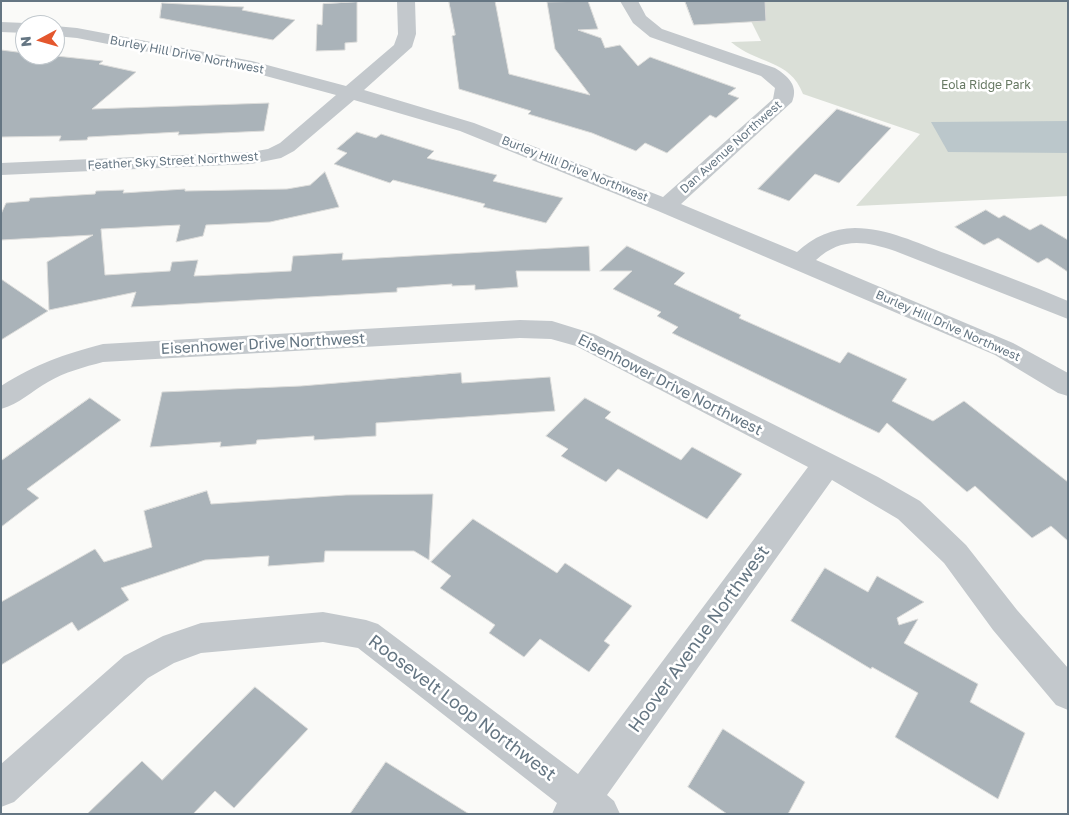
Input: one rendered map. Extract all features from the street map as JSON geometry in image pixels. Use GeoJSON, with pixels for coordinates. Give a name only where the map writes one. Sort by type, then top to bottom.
{"type":"FeatureCollection","features":[{"type":"Feature","properties":{"kind":"street","name":"Feather Sky Street Northwest"},"geometry":{"type":"LineString","coordinates":[[1,169],[251,158],[274,154],[287,147],[404,47],[407,34],[406,1]]}},
{"type":"Feature","properties":{"kind":"street","name":"Dan Avenue Northwest"},"geometry":{"type":"LineString","coordinates":[[629,1],[635,15],[642,24],[649,28],[768,72],[780,80],[785,88],[786,94],[782,102],[666,206]]}},
{"type":"Feature","properties":{"kind":"street"},"geometry":{"type":"LineString","coordinates":[[1,27],[15,28]]}},
{"type":"Feature","properties":{"kind":"street","name":"Burley Hill Drive Northwest"},"geometry":{"type":"LineString","coordinates":[[65,32],[252,67],[352,92],[467,127],[666,206],[1004,348],[1068,386]]}},
{"type":"Feature","properties":{"kind":"street"},"geometry":{"type":"LineString","coordinates":[[800,263],[815,248],[826,241],[842,236],[873,238],[988,277],[1068,310]]}},
{"type":"Feature","properties":{"kind":"street","name":"Eisenhower Drive Northwest"},"geometry":{"type":"LineString","coordinates":[[1,399],[39,375],[66,363],[103,353],[510,330],[552,330],[585,340],[827,464],[909,510],[955,554],[1005,620],[1068,694]]}},
{"type":"Feature","properties":{"kind":"street","name":"Hoover Avenue Northwest"},"geometry":{"type":"LineString","coordinates":[[585,809],[827,464]]}},
{"type":"Feature","properties":{"kind":"street","name":"Roosevelt Loop Northwest"},"geometry":{"type":"LineString","coordinates":[[1,789],[136,667],[163,651],[201,638],[323,627],[366,635],[585,809]]}},
{"type":"Feature","properties":{"kind":"green space","name":"Eola Ridge Park"},"geometry":{"type":"Polygon","coordinates":[[[741,1],[1068,1],[1068,196],[856,206],[920,134],[803,94],[790,74],[731,42],[761,41],[741,1]]]}},
{"type":"Feature","properties":{"kind":"shaded area"},"geometry":{"type":"Polygon","coordinates":[[[1068,121],[1068,153],[948,152],[931,122],[1068,121]]]}},
{"type":"Feature","properties":{"kind":"building"},"geometry":{"type":"Polygon","coordinates":[[[449,1],[495,1],[509,74],[590,95],[555,49],[547,2],[588,1],[598,29],[578,30],[601,38],[605,48],[620,45],[638,66],[650,57],[736,88],[728,94],[739,98],[716,118],[710,115],[667,153],[645,143],[636,151],[592,133],[528,114],[531,111],[459,89],[452,36],[455,35],[449,1]]]}},
{"type":"Feature","properties":{"kind":"building"},"geometry":{"type":"Polygon","coordinates":[[[685,1],[765,1],[766,21],[694,25],[685,1]]]}},
{"type":"Feature","properties":{"kind":"building"},"geometry":{"type":"Polygon","coordinates":[[[357,2],[357,42],[345,43],[345,50],[316,51],[317,24],[322,25],[323,4],[357,2]]]}},
{"type":"Feature","properties":{"kind":"building"},"geometry":{"type":"Polygon","coordinates":[[[162,3],[244,7],[242,10],[295,20],[273,40],[160,18],[162,3]]]}},
{"type":"Feature","properties":{"kind":"building"},"geometry":{"type":"Polygon","coordinates":[[[1,50],[15,52],[15,65],[65,65],[65,57],[103,61],[99,64],[136,72],[92,109],[269,103],[264,131],[178,135],[179,132],[88,137],[87,140],[59,141],[61,136],[1,137],[1,50]]]}},
{"type":"Feature","properties":{"kind":"building"},"geometry":{"type":"Polygon","coordinates":[[[837,109],[891,128],[839,183],[815,174],[789,201],[758,189],[837,109]]]}},
{"type":"Feature","properties":{"kind":"building"},"geometry":{"type":"Polygon","coordinates":[[[357,132],[376,138],[381,134],[434,151],[427,158],[497,175],[493,181],[563,198],[546,223],[483,207],[485,204],[393,180],[390,183],[334,164],[347,153],[337,149],[357,132]]]}},
{"type":"Feature","properties":{"kind":"building"},"geometry":{"type":"Polygon","coordinates":[[[325,172],[339,207],[270,222],[206,225],[203,236],[176,242],[180,225],[101,229],[105,275],[170,271],[172,262],[198,260],[194,276],[291,271],[293,256],[343,253],[342,260],[589,246],[590,271],[516,271],[518,287],[475,290],[475,285],[452,286],[452,284],[397,288],[397,292],[131,307],[136,292],[49,310],[47,262],[93,235],[1,240],[1,214],[6,203],[29,201],[30,198],[95,194],[96,191],[124,190],[123,193],[185,189],[185,191],[287,189],[310,185],[325,172]]]}},
{"type":"Feature","properties":{"kind":"building"},"geometry":{"type":"Polygon","coordinates":[[[986,210],[999,218],[1004,215],[1030,230],[1041,224],[1068,240],[1068,272],[1047,258],[1038,263],[998,238],[984,245],[955,227],[986,210]]]}},
{"type":"Feature","properties":{"kind":"building"},"geometry":{"type":"Polygon","coordinates":[[[627,246],[685,273],[674,284],[741,315],[739,318],[840,363],[848,352],[907,379],[892,401],[933,421],[964,401],[1068,482],[1068,541],[1051,526],[1032,538],[975,486],[967,492],[887,423],[879,433],[672,333],[678,327],[657,316],[661,312],[613,289],[632,271],[600,271],[627,246]]]}},
{"type":"Feature","properties":{"kind":"building"},"geometry":{"type":"Polygon","coordinates":[[[1,279],[48,311],[1,340],[1,279]]]}},
{"type":"Feature","properties":{"kind":"building"},"geometry":{"type":"Polygon","coordinates":[[[461,373],[462,383],[550,377],[555,411],[376,423],[376,436],[314,440],[314,436],[257,440],[256,444],[220,447],[221,442],[150,447],[162,392],[301,386],[461,373]]]}},
{"type":"Feature","properties":{"kind":"building"},"geometry":{"type":"Polygon","coordinates":[[[90,398],[121,420],[27,489],[39,498],[1,527],[1,461],[90,398]]]}},
{"type":"Feature","properties":{"kind":"building"},"geometry":{"type":"Polygon","coordinates":[[[585,398],[611,412],[605,418],[681,460],[692,447],[742,474],[707,519],[618,469],[606,482],[561,456],[568,449],[546,436],[585,398]]]}},
{"type":"Feature","properties":{"kind":"building"},"geometry":{"type":"Polygon","coordinates":[[[207,491],[211,504],[346,495],[433,494],[429,560],[414,551],[325,551],[324,562],[268,566],[269,556],[205,560],[121,588],[129,600],[78,631],[72,622],[1,665],[1,602],[95,549],[104,562],[152,547],[144,511],[207,491]]]}},
{"type":"Feature","properties":{"kind":"building"},"geometry":{"type":"Polygon","coordinates":[[[473,519],[557,573],[565,563],[632,606],[604,641],[610,645],[589,672],[540,639],[524,657],[489,633],[495,625],[440,588],[451,576],[431,562],[473,519]]]}},
{"type":"Feature","properties":{"kind":"building"},"geometry":{"type":"Polygon","coordinates":[[[825,568],[868,592],[877,576],[924,602],[897,618],[899,625],[918,619],[904,643],[978,684],[970,702],[1025,733],[998,799],[895,737],[918,693],[872,667],[871,669],[791,621],[825,568]]]}},
{"type":"Feature","properties":{"kind":"building"},"geometry":{"type":"Polygon","coordinates":[[[255,687],[308,729],[234,808],[215,791],[193,814],[87,814],[142,761],[162,780],[255,687]]]}},
{"type":"Feature","properties":{"kind":"building"},"geometry":{"type":"Polygon","coordinates":[[[723,729],[805,782],[788,814],[727,814],[688,787],[723,729]]]}},
{"type":"Feature","properties":{"kind":"building"},"geometry":{"type":"Polygon","coordinates":[[[386,762],[469,814],[350,814],[386,762]]]}}]}
